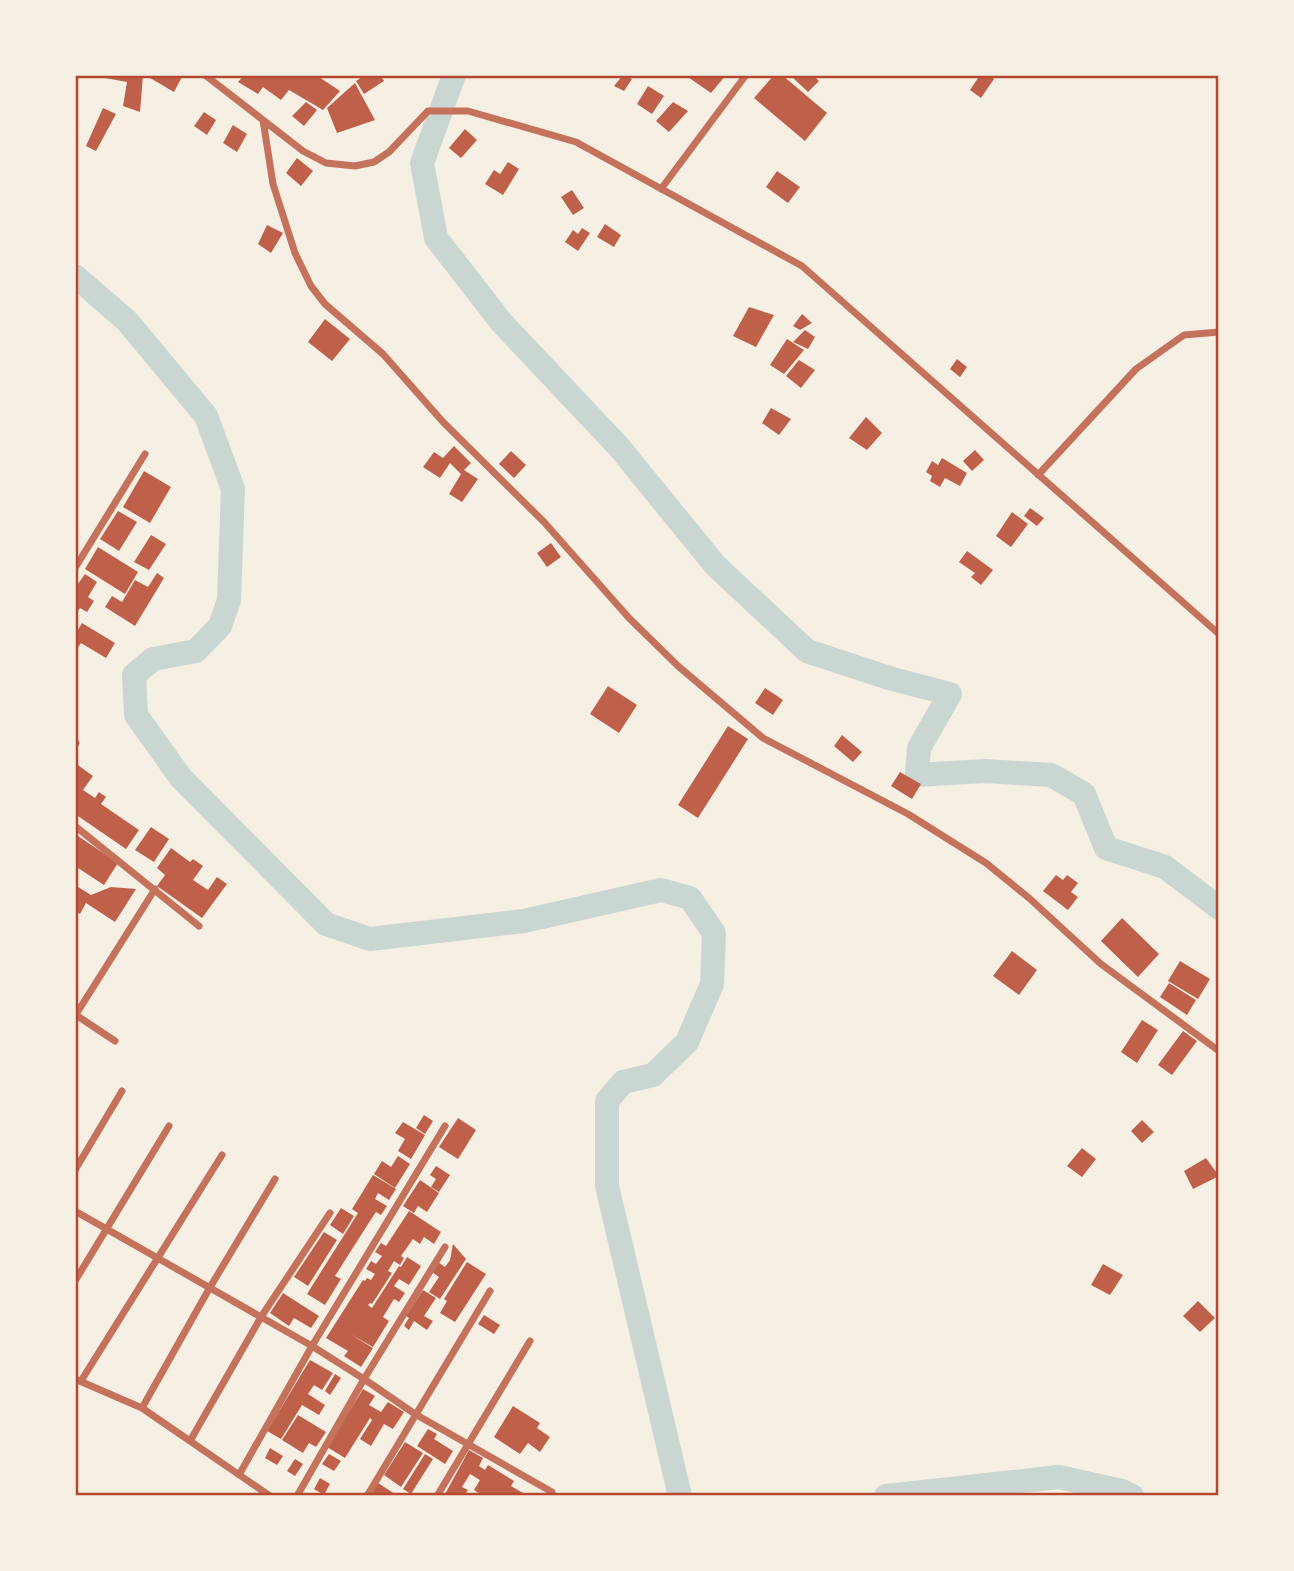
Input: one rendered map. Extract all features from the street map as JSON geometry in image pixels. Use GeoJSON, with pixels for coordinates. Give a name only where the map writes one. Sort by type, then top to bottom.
{"type":"FeatureCollection","features":[{"type":"Feature","properties":{"kind":"street"},"geometry":{"type":"LineString","coordinates":[[205,75],[303,151],[327,163],[355,166],[374,162],[389,152],[428,111],[468,111],[576,142],[661,188],[802,266],[1219,635]]}},
{"type":"Feature","properties":{"kind":"street"},"geometry":{"type":"LineString","coordinates":[[661,188],[746,75]]}},
{"type":"Feature","properties":{"kind":"street"},"geometry":{"type":"LineString","coordinates":[[262,120],[273,184],[295,253],[311,286],[324,304],[383,354],[443,422],[544,522],[629,618],[678,666],[763,738],[908,814],[986,863],[1101,964],[1219,1051]]}},
{"type":"Feature","properties":{"kind":"street"},"geometry":{"type":"LineString","coordinates":[[1038,475],[1136,369],[1184,335],[1219,332]]}},
{"type":"Feature","properties":{"kind":"street"},"geometry":{"type":"LineString","coordinates":[[75,568],[145,454]]}},
{"type":"Feature","properties":{"kind":"street"},"geometry":{"type":"LineString","coordinates":[[75,826],[199,926]]}},
{"type":"Feature","properties":{"kind":"street"},"geometry":{"type":"LineString","coordinates":[[115,1041],[75,1015],[155,889]]}},
{"type":"Feature","properties":{"kind":"street"},"geometry":{"type":"LineString","coordinates":[[75,1170],[122,1091]]}},
{"type":"Feature","properties":{"kind":"street"},"geometry":{"type":"LineString","coordinates":[[75,1281],[169,1126]]}},
{"type":"Feature","properties":{"kind":"street"},"geometry":{"type":"LineString","coordinates":[[239,1475],[312,1346],[445,1126]]}},
{"type":"Feature","properties":{"kind":"street"},"geometry":{"type":"LineString","coordinates":[[222,1155],[158,1259],[78,1380],[142,1408],[270,1496]]}},
{"type":"Feature","properties":{"kind":"street"},"geometry":{"type":"LineString","coordinates":[[142,1408],[275,1179]]}},
{"type":"Feature","properties":{"kind":"street"},"geometry":{"type":"LineString","coordinates":[[75,1211],[312,1346],[415,1414],[551,1494]]}},
{"type":"Feature","properties":{"kind":"street"},"geometry":{"type":"LineString","coordinates":[[190,1441],[261,1317],[330,1213]]}},
{"type":"Feature","properties":{"kind":"street"},"geometry":{"type":"LineString","coordinates":[[297,1496],[364,1378],[446,1247]]}},
{"type":"Feature","properties":{"kind":"street"},"geometry":{"type":"LineString","coordinates":[[367,1496],[490,1291]]}},
{"type":"Feature","properties":{"kind":"street"},"geometry":{"type":"LineString","coordinates":[[437,1496],[530,1341]]}},
{"type":"Feature","properties":{"kind":"building"},"geometry":{"type":"Polygon","coordinates":[[[106,75],[143,75],[140,112],[123,106],[127,82],[105,78],[106,75]]]}},
{"type":"Feature","properties":{"kind":"building"},"geometry":{"type":"Polygon","coordinates":[[[145,75],[183,75],[174,92],[145,75]]]}},
{"type":"Feature","properties":{"kind":"building"},"geometry":{"type":"Polygon","coordinates":[[[244,75],[316,75],[340,91],[323,110],[289,90],[281,100],[263,87],[258,94],[238,82],[244,75]]]}},
{"type":"Feature","properties":{"kind":"building"},"geometry":{"type":"Polygon","coordinates":[[[365,75],[380,75],[384,81],[364,94],[356,81],[365,75]]]}},
{"type":"Feature","properties":{"kind":"building"},"geometry":{"type":"Polygon","coordinates":[[[623,75],[632,79],[624,91],[614,86],[623,75]]]}},
{"type":"Feature","properties":{"kind":"building"},"geometry":{"type":"Polygon","coordinates":[[[685,75],[726,75],[711,93],[685,75]]]}},
{"type":"Feature","properties":{"kind":"building"},"geometry":{"type":"Polygon","coordinates":[[[774,75],[782,75],[827,113],[805,141],[754,98],[774,75]]]}},
{"type":"Feature","properties":{"kind":"building"},"geometry":{"type":"Polygon","coordinates":[[[790,75],[813,75],[819,81],[808,92],[790,75]]]}},
{"type":"Feature","properties":{"kind":"building"},"geometry":{"type":"Polygon","coordinates":[[[980,75],[990,75],[994,79],[981,98],[970,90],[980,75]]]}},
{"type":"Feature","properties":{"kind":"building"},"geometry":{"type":"Polygon","coordinates":[[[355,83],[375,120],[337,133],[327,108],[355,83]]]}},
{"type":"Feature","properties":{"kind":"building"},"geometry":{"type":"Polygon","coordinates":[[[648,86],[664,96],[652,114],[637,104],[648,86]]]}},
{"type":"Feature","properties":{"kind":"building"},"geometry":{"type":"Polygon","coordinates":[[[306,102],[317,110],[304,126],[292,116],[306,102]]]}},
{"type":"Feature","properties":{"kind":"building"},"geometry":{"type":"Polygon","coordinates":[[[673,102],[688,111],[669,132],[656,121],[673,102]]]}},
{"type":"Feature","properties":{"kind":"building"},"geometry":{"type":"Polygon","coordinates":[[[103,108],[116,114],[96,151],[86,146],[103,108]]]}},
{"type":"Feature","properties":{"kind":"building"},"geometry":{"type":"Polygon","coordinates":[[[204,112],[216,120],[207,135],[194,126],[204,112]]]}},
{"type":"Feature","properties":{"kind":"building"},"geometry":{"type":"Polygon","coordinates":[[[233,125],[247,134],[237,152],[223,143],[233,125]]]}},
{"type":"Feature","properties":{"kind":"building"},"geometry":{"type":"Polygon","coordinates":[[[465,129],[477,140],[461,158],[449,148],[465,129]]]}},
{"type":"Feature","properties":{"kind":"building"},"geometry":{"type":"Polygon","coordinates":[[[297,158],[313,171],[301,186],[286,173],[297,158]]]}},
{"type":"Feature","properties":{"kind":"building"},"geometry":{"type":"Polygon","coordinates":[[[508,162],[519,169],[503,195],[485,184],[494,170],[500,174],[508,162]]]}},
{"type":"Feature","properties":{"kind":"building"},"geometry":{"type":"Polygon","coordinates":[[[777,171],[800,187],[788,203],[766,187],[777,171]]]}},
{"type":"Feature","properties":{"kind":"building"},"geometry":{"type":"Polygon","coordinates":[[[572,190],[584,208],[573,215],[561,197],[572,190]]]}},
{"type":"Feature","properties":{"kind":"building"},"geometry":{"type":"Polygon","coordinates":[[[605,224],[621,235],[614,247],[597,237],[605,224]]]}},
{"type":"Feature","properties":{"kind":"building"},"geometry":{"type":"Polygon","coordinates":[[[267,225],[283,233],[271,253],[258,244],[267,225]]]}},
{"type":"Feature","properties":{"kind":"building"},"geometry":{"type":"Polygon","coordinates":[[[582,228],[590,233],[578,251],[565,242],[573,230],[578,234],[582,228]]]}},
{"type":"Feature","properties":{"kind":"building"},"geometry":{"type":"Polygon","coordinates":[[[749,307],[774,315],[756,347],[733,336],[749,307]]]}},
{"type":"Feature","properties":{"kind":"building"},"geometry":{"type":"Polygon","coordinates":[[[802,314],[812,323],[800,330],[793,326],[802,314]]]}},
{"type":"Feature","properties":{"kind":"building"},"geometry":{"type":"Polygon","coordinates":[[[325,319],[350,339],[332,361],[308,342],[325,319]]]}},
{"type":"Feature","properties":{"kind":"building"},"geometry":{"type":"Polygon","coordinates":[[[805,330],[815,337],[808,349],[793,342],[805,330]]]}},
{"type":"Feature","properties":{"kind":"building"},"geometry":{"type":"Polygon","coordinates":[[[787,339],[804,350],[784,374],[770,365],[787,339]]]}},
{"type":"Feature","properties":{"kind":"building"},"geometry":{"type":"Polygon","coordinates":[[[957,359],[967,367],[960,377],[950,369],[957,359]]]}},
{"type":"Feature","properties":{"kind":"building"},"geometry":{"type":"Polygon","coordinates":[[[799,360],[815,370],[801,388],[786,376],[799,360]]]}},
{"type":"Feature","properties":{"kind":"building"},"geometry":{"type":"Polygon","coordinates":[[[771,408],[791,419],[779,435],[762,423],[771,408]]]}},
{"type":"Feature","properties":{"kind":"building"},"geometry":{"type":"Polygon","coordinates":[[[866,417],[882,433],[867,450],[849,438],[866,417]]]}},
{"type":"Feature","properties":{"kind":"building"},"geometry":{"type":"Polygon","coordinates":[[[454,446],[471,463],[464,470],[478,479],[462,502],[449,494],[461,474],[450,463],[440,478],[423,467],[434,452],[443,458],[454,446]]]}},
{"type":"Feature","properties":{"kind":"building"},"geometry":{"type":"Polygon","coordinates":[[[975,450],[984,460],[972,471],[963,461],[975,450]]]}},
{"type":"Feature","properties":{"kind":"building"},"geometry":{"type":"Polygon","coordinates":[[[511,451],[526,465],[514,478],[499,464],[511,451]]]}},
{"type":"Feature","properties":{"kind":"building"},"geometry":{"type":"Polygon","coordinates":[[[942,458],[967,473],[960,486],[945,478],[940,487],[930,481],[932,476],[926,472],[932,461],[938,465],[942,458]]]}},
{"type":"Feature","properties":{"kind":"building"},"geometry":{"type":"Polygon","coordinates":[[[144,471],[171,487],[150,523],[123,507],[144,471]]]}},
{"type":"Feature","properties":{"kind":"building"},"geometry":{"type":"Polygon","coordinates":[[[1030,508],[1044,518],[1037,526],[1024,516],[1030,508]]]}},
{"type":"Feature","properties":{"kind":"building"},"geometry":{"type":"Polygon","coordinates":[[[118,511],[137,522],[119,551],[100,539],[118,511]]]}},
{"type":"Feature","properties":{"kind":"building"},"geometry":{"type":"Polygon","coordinates":[[[1012,512],[1028,524],[1011,547],[996,536],[1012,512]]]}},
{"type":"Feature","properties":{"kind":"building"},"geometry":{"type":"Polygon","coordinates":[[[151,535],[166,544],[149,570],[134,562],[151,535]]]}},
{"type":"Feature","properties":{"kind":"building"},"geometry":{"type":"Polygon","coordinates":[[[551,543],[561,557],[547,567],[537,553],[551,543]]]}},
{"type":"Feature","properties":{"kind":"building"},"geometry":{"type":"Polygon","coordinates":[[[98,547],[138,572],[125,594],[85,569],[98,547]]]}},
{"type":"Feature","properties":{"kind":"building"},"geometry":{"type":"Polygon","coordinates":[[[967,551],[993,570],[981,585],[971,577],[975,573],[959,562],[967,551]]]}},
{"type":"Feature","properties":{"kind":"building"},"geometry":{"type":"Polygon","coordinates":[[[157,573],[164,578],[135,626],[105,607],[112,596],[122,602],[135,580],[148,587],[157,573]]]}},
{"type":"Feature","properties":{"kind":"building"},"geometry":{"type":"Polygon","coordinates":[[[85,574],[97,582],[88,597],[94,601],[87,612],[80,608],[75,615],[75,588],[85,574]]]}},
{"type":"Feature","properties":{"kind":"building"},"geometry":{"type":"Polygon","coordinates":[[[82,623],[115,643],[106,658],[81,643],[75,652],[75,635],[82,623]]]}},
{"type":"Feature","properties":{"kind":"building"},"geometry":{"type":"Polygon","coordinates":[[[608,686],[637,705],[619,733],[590,714],[608,686]]]}},
{"type":"Feature","properties":{"kind":"building"},"geometry":{"type":"Polygon","coordinates":[[[765,688],[783,700],[773,715],[755,703],[765,688]]]}},
{"type":"Feature","properties":{"kind":"building"},"geometry":{"type":"Polygon","coordinates":[[[728,726],[748,739],[698,818],[678,805],[728,726]]]}},
{"type":"Feature","properties":{"kind":"building"},"geometry":{"type":"Polygon","coordinates":[[[842,735],[862,752],[853,762],[834,746],[842,735]]]}},
{"type":"Feature","properties":{"kind":"building"},"geometry":{"type":"Polygon","coordinates":[[[75,763],[93,776],[83,790],[95,798],[99,792],[106,797],[101,804],[139,830],[126,849],[75,814],[75,763]]]}},
{"type":"Feature","properties":{"kind":"building"},"geometry":{"type":"Polygon","coordinates":[[[900,772],[921,784],[912,799],[891,786],[900,772]]]}},
{"type":"Feature","properties":{"kind":"building"},"geometry":{"type":"Polygon","coordinates":[[[151,827],[169,839],[154,862],[135,850],[151,827]]]}},
{"type":"Feature","properties":{"kind":"building"},"geometry":{"type":"Polygon","coordinates":[[[78,836],[118,863],[104,885],[75,866],[75,840],[78,836]]]}},
{"type":"Feature","properties":{"kind":"building"},"geometry":{"type":"Polygon","coordinates":[[[171,848],[190,862],[193,859],[203,866],[193,880],[208,890],[217,877],[227,884],[202,918],[157,886],[165,875],[157,868],[171,848]]]}},
{"type":"Feature","properties":{"kind":"building"},"geometry":{"type":"Polygon","coordinates":[[[1056,875],[1063,880],[1067,875],[1078,883],[1071,892],[1078,897],[1068,910],[1043,891],[1056,875]]]}},
{"type":"Feature","properties":{"kind":"building"},"geometry":{"type":"Polygon","coordinates":[[[75,885],[91,895],[111,887],[136,889],[115,922],[86,903],[80,914],[75,911],[75,885]]]}},
{"type":"Feature","properties":{"kind":"building"},"geometry":{"type":"Polygon","coordinates":[[[1122,918],[1159,954],[1138,977],[1101,941],[1122,918]]]}},
{"type":"Feature","properties":{"kind":"building"},"geometry":{"type":"Polygon","coordinates":[[[1012,951],[1037,970],[1019,995],[993,976],[1012,951]]]}},
{"type":"Feature","properties":{"kind":"building"},"geometry":{"type":"Polygon","coordinates":[[[1180,961],[1210,979],[1198,999],[1168,981],[1180,961]]]}},
{"type":"Feature","properties":{"kind":"building"},"geometry":{"type":"Polygon","coordinates":[[[1169,983],[1196,1000],[1187,1015],[1160,997],[1169,983]]]}},
{"type":"Feature","properties":{"kind":"building"},"geometry":{"type":"Polygon","coordinates":[[[1142,1020],[1158,1030],[1137,1063],[1121,1052],[1142,1020]]]}},
{"type":"Feature","properties":{"kind":"building"},"geometry":{"type":"Polygon","coordinates":[[[1183,1031],[1197,1041],[1172,1075],[1158,1065],[1183,1031]]]}},
{"type":"Feature","properties":{"kind":"building"},"geometry":{"type":"Polygon","coordinates":[[[424,1115],[433,1121],[425,1134],[416,1128],[424,1115]]]}},
{"type":"Feature","properties":{"kind":"building"},"geometry":{"type":"Polygon","coordinates":[[[458,1118],[476,1130],[458,1159],[439,1147],[458,1118]]]}},
{"type":"Feature","properties":{"kind":"building"},"geometry":{"type":"Polygon","coordinates":[[[1142,1120],[1154,1132],[1142,1143],[1131,1131],[1142,1120]]]}},
{"type":"Feature","properties":{"kind":"building"},"geometry":{"type":"Polygon","coordinates":[[[403,1122],[425,1135],[411,1159],[398,1151],[405,1139],[395,1133],[403,1122]]]}},
{"type":"Feature","properties":{"kind":"building"},"geometry":{"type":"Polygon","coordinates":[[[1082,1148],[1096,1159],[1082,1177],[1067,1166],[1082,1148]]]}},
{"type":"Feature","properties":{"kind":"building"},"geometry":{"type":"Polygon","coordinates":[[[398,1156],[410,1164],[395,1188],[374,1174],[382,1161],[391,1167],[398,1156]]]}},
{"type":"Feature","properties":{"kind":"building"},"geometry":{"type":"Polygon","coordinates":[[[1206,1158],[1219,1176],[1193,1189],[1184,1171],[1206,1158]]]}},
{"type":"Feature","properties":{"kind":"building"},"geometry":{"type":"Polygon","coordinates":[[[436,1166],[450,1175],[439,1192],[431,1187],[436,1179],[430,1175],[436,1166]]]}},
{"type":"Feature","properties":{"kind":"building"},"geometry":{"type":"Polygon","coordinates":[[[373,1175],[396,1189],[389,1200],[378,1193],[375,1199],[387,1206],[381,1215],[376,1212],[335,1276],[341,1279],[325,1305],[307,1294],[358,1213],[352,1209],[373,1175]]]}},
{"type":"Feature","properties":{"kind":"building"},"geometry":{"type":"Polygon","coordinates":[[[420,1180],[439,1193],[427,1212],[418,1206],[414,1213],[403,1206],[420,1180]]]}},
{"type":"Feature","properties":{"kind":"building"},"geometry":{"type":"Polygon","coordinates":[[[341,1208],[354,1216],[343,1234],[330,1225],[341,1208]]]}},
{"type":"Feature","properties":{"kind":"building"},"geometry":{"type":"Polygon","coordinates":[[[409,1211],[441,1232],[434,1244],[424,1237],[420,1244],[413,1239],[401,1256],[404,1258],[400,1265],[394,1261],[388,1271],[392,1273],[372,1304],[368,1305],[372,1308],[407,1257],[421,1266],[409,1285],[399,1279],[394,1286],[405,1293],[399,1302],[394,1299],[383,1317],[389,1321],[373,1347],[350,1334],[373,1348],[361,1367],[344,1356],[348,1351],[326,1338],[363,1280],[371,1280],[375,1274],[366,1269],[371,1261],[376,1264],[382,1256],[375,1252],[381,1243],[386,1246],[409,1211]]]}},
{"type":"Feature","properties":{"kind":"building"},"geometry":{"type":"Polygon","coordinates":[[[324,1232],[337,1240],[308,1286],[294,1277],[324,1232]]]}},
{"type":"Feature","properties":{"kind":"building"},"geometry":{"type":"Polygon","coordinates":[[[453,1244],[466,1259],[440,1299],[429,1292],[439,1277],[432,1272],[438,1262],[445,1267],[450,1260],[453,1244]]]}},
{"type":"Feature","properties":{"kind":"building"},"geometry":{"type":"Polygon","coordinates":[[[467,1262],[486,1274],[455,1322],[440,1313],[447,1301],[444,1299],[467,1262]]]}},
{"type":"Feature","properties":{"kind":"building"},"geometry":{"type":"Polygon","coordinates":[[[1103,1264],[1123,1275],[1110,1295],[1091,1285],[1103,1264]]]}},
{"type":"Feature","properties":{"kind":"building"},"geometry":{"type":"Polygon","coordinates":[[[423,1290],[436,1298],[424,1316],[433,1321],[427,1330],[414,1321],[409,1330],[404,1326],[409,1318],[406,1316],[423,1290]]]}},
{"type":"Feature","properties":{"kind":"building"},"geometry":{"type":"Polygon","coordinates":[[[283,1293],[319,1316],[311,1328],[294,1318],[289,1326],[270,1313],[283,1293]]]}},
{"type":"Feature","properties":{"kind":"building"},"geometry":{"type":"Polygon","coordinates":[[[1198,1301],[1215,1318],[1200,1332],[1183,1316],[1198,1301]]]}},
{"type":"Feature","properties":{"kind":"building"},"geometry":{"type":"Polygon","coordinates":[[[484,1315],[500,1325],[494,1334],[478,1324],[484,1315]]]}},
{"type":"Feature","properties":{"kind":"building"},"geometry":{"type":"Polygon","coordinates":[[[310,1360],[333,1373],[322,1390],[314,1385],[308,1394],[325,1405],[319,1415],[302,1405],[281,1439],[267,1431],[310,1360]]]}},
{"type":"Feature","properties":{"kind":"building"},"geometry":{"type":"Polygon","coordinates":[[[335,1374],[341,1378],[330,1395],[325,1391],[335,1374]]]}},
{"type":"Feature","properties":{"kind":"building"},"geometry":{"type":"Polygon","coordinates":[[[363,1389],[375,1396],[369,1405],[381,1412],[388,1402],[404,1412],[393,1429],[384,1424],[371,1446],[360,1439],[372,1420],[370,1418],[345,1458],[327,1447],[363,1389]]]}},
{"type":"Feature","properties":{"kind":"building"},"geometry":{"type":"Polygon","coordinates":[[[513,1406],[540,1423],[537,1428],[550,1437],[540,1452],[528,1443],[520,1454],[494,1437],[513,1406]]]}},
{"type":"Feature","properties":{"kind":"building"},"geometry":{"type":"Polygon","coordinates":[[[298,1415],[326,1432],[316,1447],[309,1443],[303,1453],[282,1440],[298,1415]]]}},
{"type":"Feature","properties":{"kind":"building"},"geometry":{"type":"Polygon","coordinates":[[[428,1429],[437,1434],[434,1439],[453,1451],[445,1464],[417,1446],[428,1429]]]}},
{"type":"Feature","properties":{"kind":"building"},"geometry":{"type":"Polygon","coordinates":[[[405,1442],[423,1453],[401,1487],[384,1475],[405,1442]]]}},
{"type":"Feature","properties":{"kind":"building"},"geometry":{"type":"Polygon","coordinates":[[[270,1448],[283,1456],[277,1465],[265,1458],[270,1448]]]}},
{"type":"Feature","properties":{"kind":"building"},"geometry":{"type":"Polygon","coordinates":[[[469,1450],[483,1458],[479,1466],[485,1470],[488,1465],[514,1481],[511,1486],[528,1496],[483,1496],[474,1490],[480,1480],[470,1474],[462,1487],[468,1490],[464,1496],[444,1496],[469,1450]]]}},
{"type":"Feature","properties":{"kind":"building"},"geometry":{"type":"Polygon","coordinates":[[[329,1454],[341,1461],[334,1471],[322,1464],[329,1454]]]}},
{"type":"Feature","properties":{"kind":"building"},"geometry":{"type":"Polygon","coordinates":[[[425,1454],[433,1459],[411,1494],[403,1489],[425,1454]]]}},
{"type":"Feature","properties":{"kind":"building"},"geometry":{"type":"Polygon","coordinates":[[[295,1459],[303,1464],[295,1476],[287,1471],[295,1459]]]}},
{"type":"Feature","properties":{"kind":"building"},"geometry":{"type":"Polygon","coordinates":[[[320,1478],[330,1484],[324,1495],[314,1489],[320,1478]]]}},
{"type":"Feature","properties":{"kind":"building"},"geometry":{"type":"Polygon","coordinates":[[[378,1483],[395,1494],[394,1496],[370,1496],[378,1483]]]}},
{"type":"Feature","properties":{"kind":"waterway"},"geometry":{"type":"LineString","coordinates":[[454,75],[422,163],[436,238],[502,323],[619,447],[715,565],[807,651],[889,678],[950,694],[919,748],[917,775],[985,771],[1051,775],[1084,794],[1106,848],[1165,867],[1219,908]]}},
{"type":"Feature","properties":{"kind":"waterway"},"geometry":{"type":"LineString","coordinates":[[75,276],[127,321],[206,416],[233,489],[229,600],[220,626],[196,651],[153,659],[134,675],[136,715],[181,778],[326,924],[370,939],[524,921],[661,890],[690,898],[714,933],[712,984],[687,1042],[653,1075],[623,1082],[607,1101],[607,1186],[680,1496]]}},
{"type":"Feature","properties":{"kind":"waterway"},"geometry":{"type":"LineString","coordinates":[[886,1496],[1059,1477],[1122,1491],[1132,1496]]}}]}
